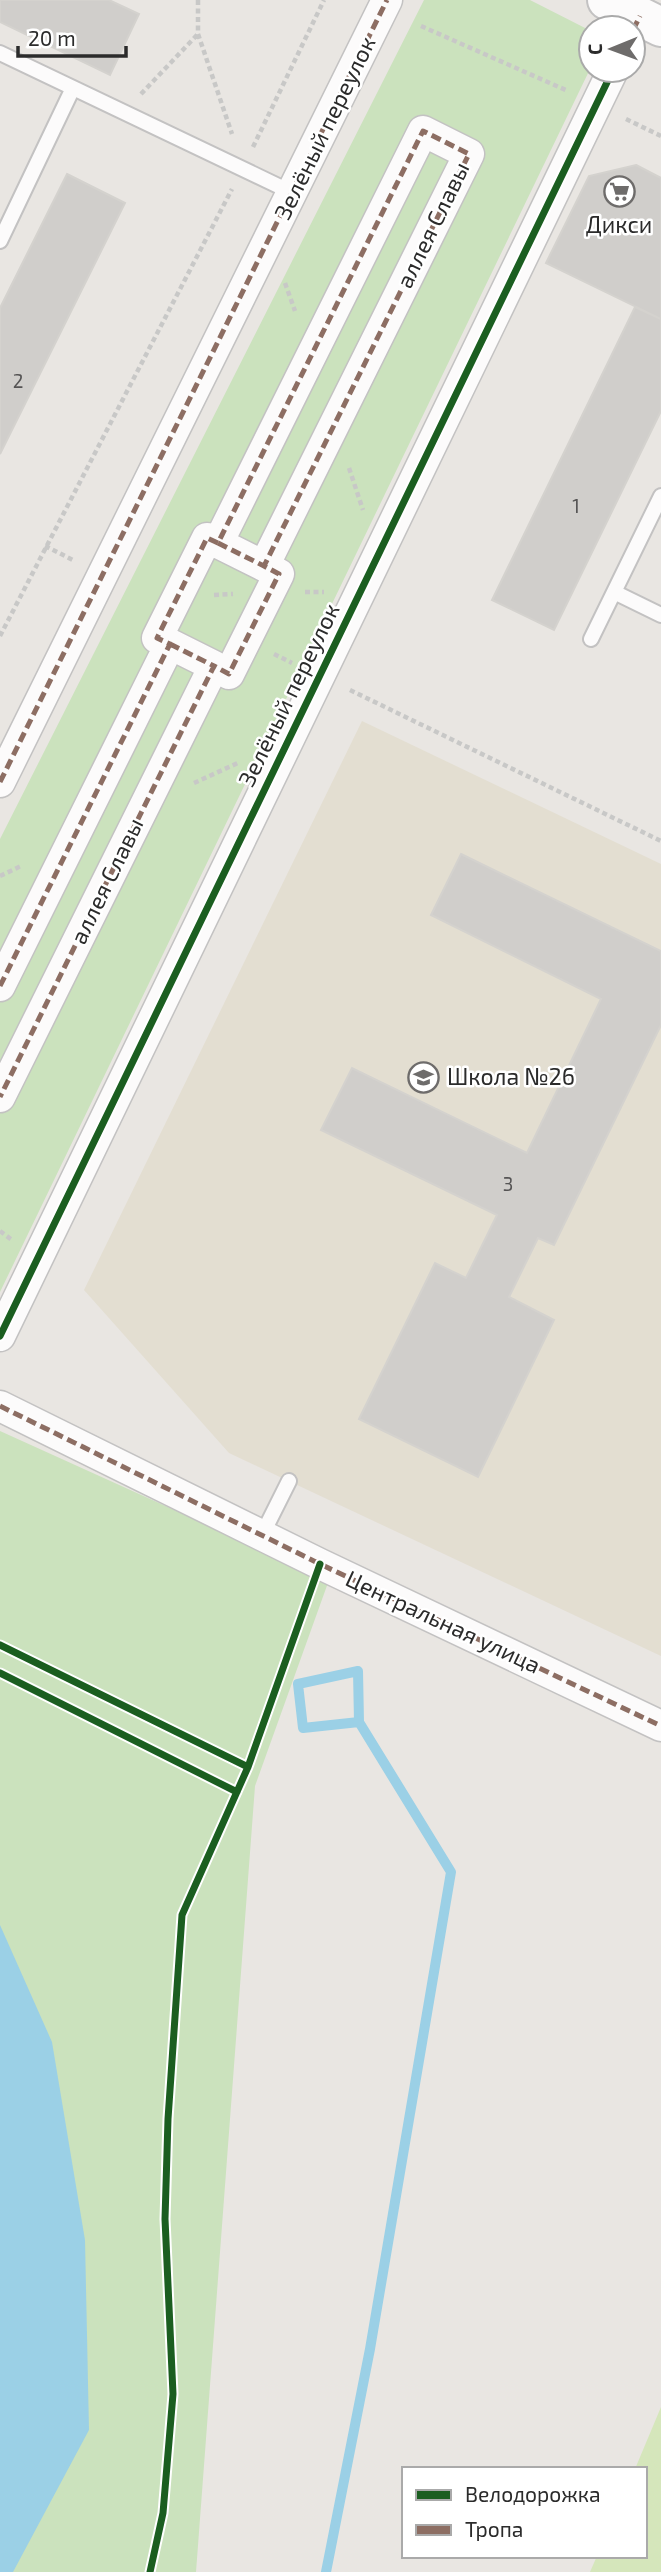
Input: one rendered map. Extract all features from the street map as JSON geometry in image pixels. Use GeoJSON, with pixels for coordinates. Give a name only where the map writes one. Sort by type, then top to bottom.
{"type":"FeatureCollection","features":[{"type":"Feature","properties":{"kind":"street","name":"Зелёный переулок"},"geometry":{"type":"LineString","coordinates":[[0,782],[387,0]]}},
{"type":"Feature","properties":{"kind":"street","name":"Зелёный переулок"},"geometry":{"type":"LineString","coordinates":[[0,1336],[606,84]]}},
{"type":"Feature","properties":{"kind":"street","name":"аллея Славы"},"geometry":{"type":"LineString","coordinates":[[0,1097],[214,666],[229,674],[246,641],[267,580],[469,154],[423,131],[218,544]]}},
{"type":"Feature","properties":{"kind":"street"},"geometry":{"type":"LineString","coordinates":[[214,666],[157,638],[206,538],[267,580]]}},
{"type":"Feature","properties":{"kind":"street"},"geometry":{"type":"LineString","coordinates":[[0,986],[170,644]]}},
{"type":"Feature","properties":{"kind":"street","name":"Центральная улица"},"geometry":{"type":"LineString","coordinates":[[0,1406],[661,1726]]}},
{"type":"Feature","properties":{"kind":"lane"},"geometry":{"type":"LineString","coordinates":[[0,53],[293,193]]}},
{"type":"Feature","properties":{"kind":"lane"},"geometry":{"type":"LineString","coordinates":[[0,241],[72,88]]}},
{"type":"Feature","properties":{"kind":"lane"},"geometry":{"type":"LineString","coordinates":[[591,639],[661,496]]}},
{"type":"Feature","properties":{"kind":"lane"},"geometry":{"type":"LineString","coordinates":[[614,592],[661,615]]}},
{"type":"Feature","properties":{"kind":"lane"},"geometry":{"type":"LineString","coordinates":[[262,1535],[289,1481]]}},
{"type":"Feature","properties":{"kind":"path"},"geometry":{"type":"LineString","coordinates":[[198,0],[198,34],[243,168]]}},
{"type":"Feature","properties":{"kind":"path"},"geometry":{"type":"LineString","coordinates":[[0,636],[243,168],[324,0]]}},
{"type":"Feature","properties":{"kind":"path"},"geometry":{"type":"LineString","coordinates":[[421,26],[597,104],[661,136]]}},
{"type":"Feature","properties":{"kind":"path"},"geometry":{"type":"LineString","coordinates":[[124,112],[198,34]]}},
{"type":"Feature","properties":{"kind":"path"},"geometry":{"type":"LineString","coordinates":[[267,580],[361,591]]}},
{"type":"Feature","properties":{"kind":"path"},"geometry":{"type":"LineString","coordinates":[[246,641],[661,841]]}},
{"type":"Feature","properties":{"kind":"shaded area","name":"Школа №26"},"geometry":{"type":"Polygon","coordinates":[[[362,721],[661,864],[661,1656],[229,1453],[84,1290],[362,721]]]}},
{"type":"Feature","properties":{"kind":"green space"},"geometry":{"type":"Polygon","coordinates":[[[424,0],[530,0],[577,24],[577,84],[583,84],[0,1292],[0,839],[424,0]]]}},
{"type":"Feature","properties":{"kind":"green space"},"geometry":{"type":"Polygon","coordinates":[[[0,1431],[329,1580],[255,1786],[196,2572],[0,2572],[0,1431]]]}},
{"type":"Feature","properties":{"kind":"green space"},"geometry":{"type":"Polygon","coordinates":[[[661,2407],[661,2572],[590,2572],[596,2558],[647,2558],[647,2467],[636,2467],[661,2407]]]}},
{"type":"Feature","properties":{"kind":"water"},"geometry":{"type":"Polygon","coordinates":[[[0,1925],[52,2042],[85,2240],[89,2430],[13,2572],[0,2572],[0,1925]]]}},
{"type":"Feature","properties":{"kind":"building"},"geometry":{"type":"Polygon","coordinates":[[[0,0],[109,0],[139,14],[110,75],[0,22],[0,0]]]}},
{"type":"Feature","properties":{"kind":"building"},"geometry":{"type":"Polygon","coordinates":[[[636,165],[661,178],[661,319],[546,263],[589,176],[636,165]]]}},
{"type":"Feature","properties":{"kind":"building"},"geometry":{"type":"Polygon","coordinates":[[[67,174],[125,203],[0,454],[0,308],[67,174]]]}},
{"type":"Feature","properties":{"kind":"building"},"geometry":{"type":"Polygon","coordinates":[[[635,307],[661,319],[661,411],[554,630],[492,600],[635,307]]]}},
{"type":"Feature","properties":{"kind":"building"},"geometry":{"type":"Polygon","coordinates":[[[461,854],[661,951],[661,1025],[554,1245],[538,1238],[509,1297],[554,1320],[478,1477],[359,1419],[435,1263],[466,1278],[497,1215],[321,1130],[352,1068],[527,1153],[601,999],[431,915],[461,854]]]}},
{"type":"Feature","properties":{"kind":"waterway"},"geometry":{"type":"LineString","coordinates":[[326,2572],[370,2349],[451,1872],[359,1722],[358,1671],[298,1684],[303,1728],[359,1722]]}},
{"type":"Feature","properties":{"kind":"marked path"},"geometry":{"type":"LineString","coordinates":[[0,782],[387,0]]}},
{"type":"Feature","properties":{"kind":"marked path"},"geometry":{"type":"LineString","coordinates":[[0,986],[170,644],[157,638],[207,538],[218,543],[423,131],[469,154],[264,566],[279,574],[229,674],[214,666],[0,1097]]}},
{"type":"Feature","properties":{"kind":"marked path"},"geometry":{"type":"LineString","coordinates":[[218,543],[264,566]]}},
{"type":"Feature","properties":{"kind":"marked path"},"geometry":{"type":"LineString","coordinates":[[170,644],[214,666]]}},
{"type":"Feature","properties":{"kind":"marked path"},"geometry":{"type":"LineString","coordinates":[[0,1406],[320,1564],[661,1726]]}},
{"type":"Feature","properties":{"kind":"cycle path"},"geometry":{"type":"LineString","coordinates":[[0,1336],[606,84]]}},
{"type":"Feature","properties":{"kind":"cycle path"},"geometry":{"type":"LineString","coordinates":[[150,2572],[163,2513],[173,2394],[165,2219],[168,2119],[182,1915],[248,1767],[320,1564]]}},
{"type":"Feature","properties":{"kind":"cycle path"},"geometry":{"type":"LineString","coordinates":[[0,1645],[248,1767]]}},
{"type":"Feature","properties":{"kind":"cycle path"},"geometry":{"type":"LineString","coordinates":[[0,1673],[237,1792]]}},
{"type":"Feature","properties":{"kind":"place","name":"Дикси"},"geometry":{"type":"Point","coordinates":[619,191]}},
{"type":"Feature","properties":{"kind":"place","name":"Школа №26"},"geometry":{"type":"Point","coordinates":[424,1077]}}]}
